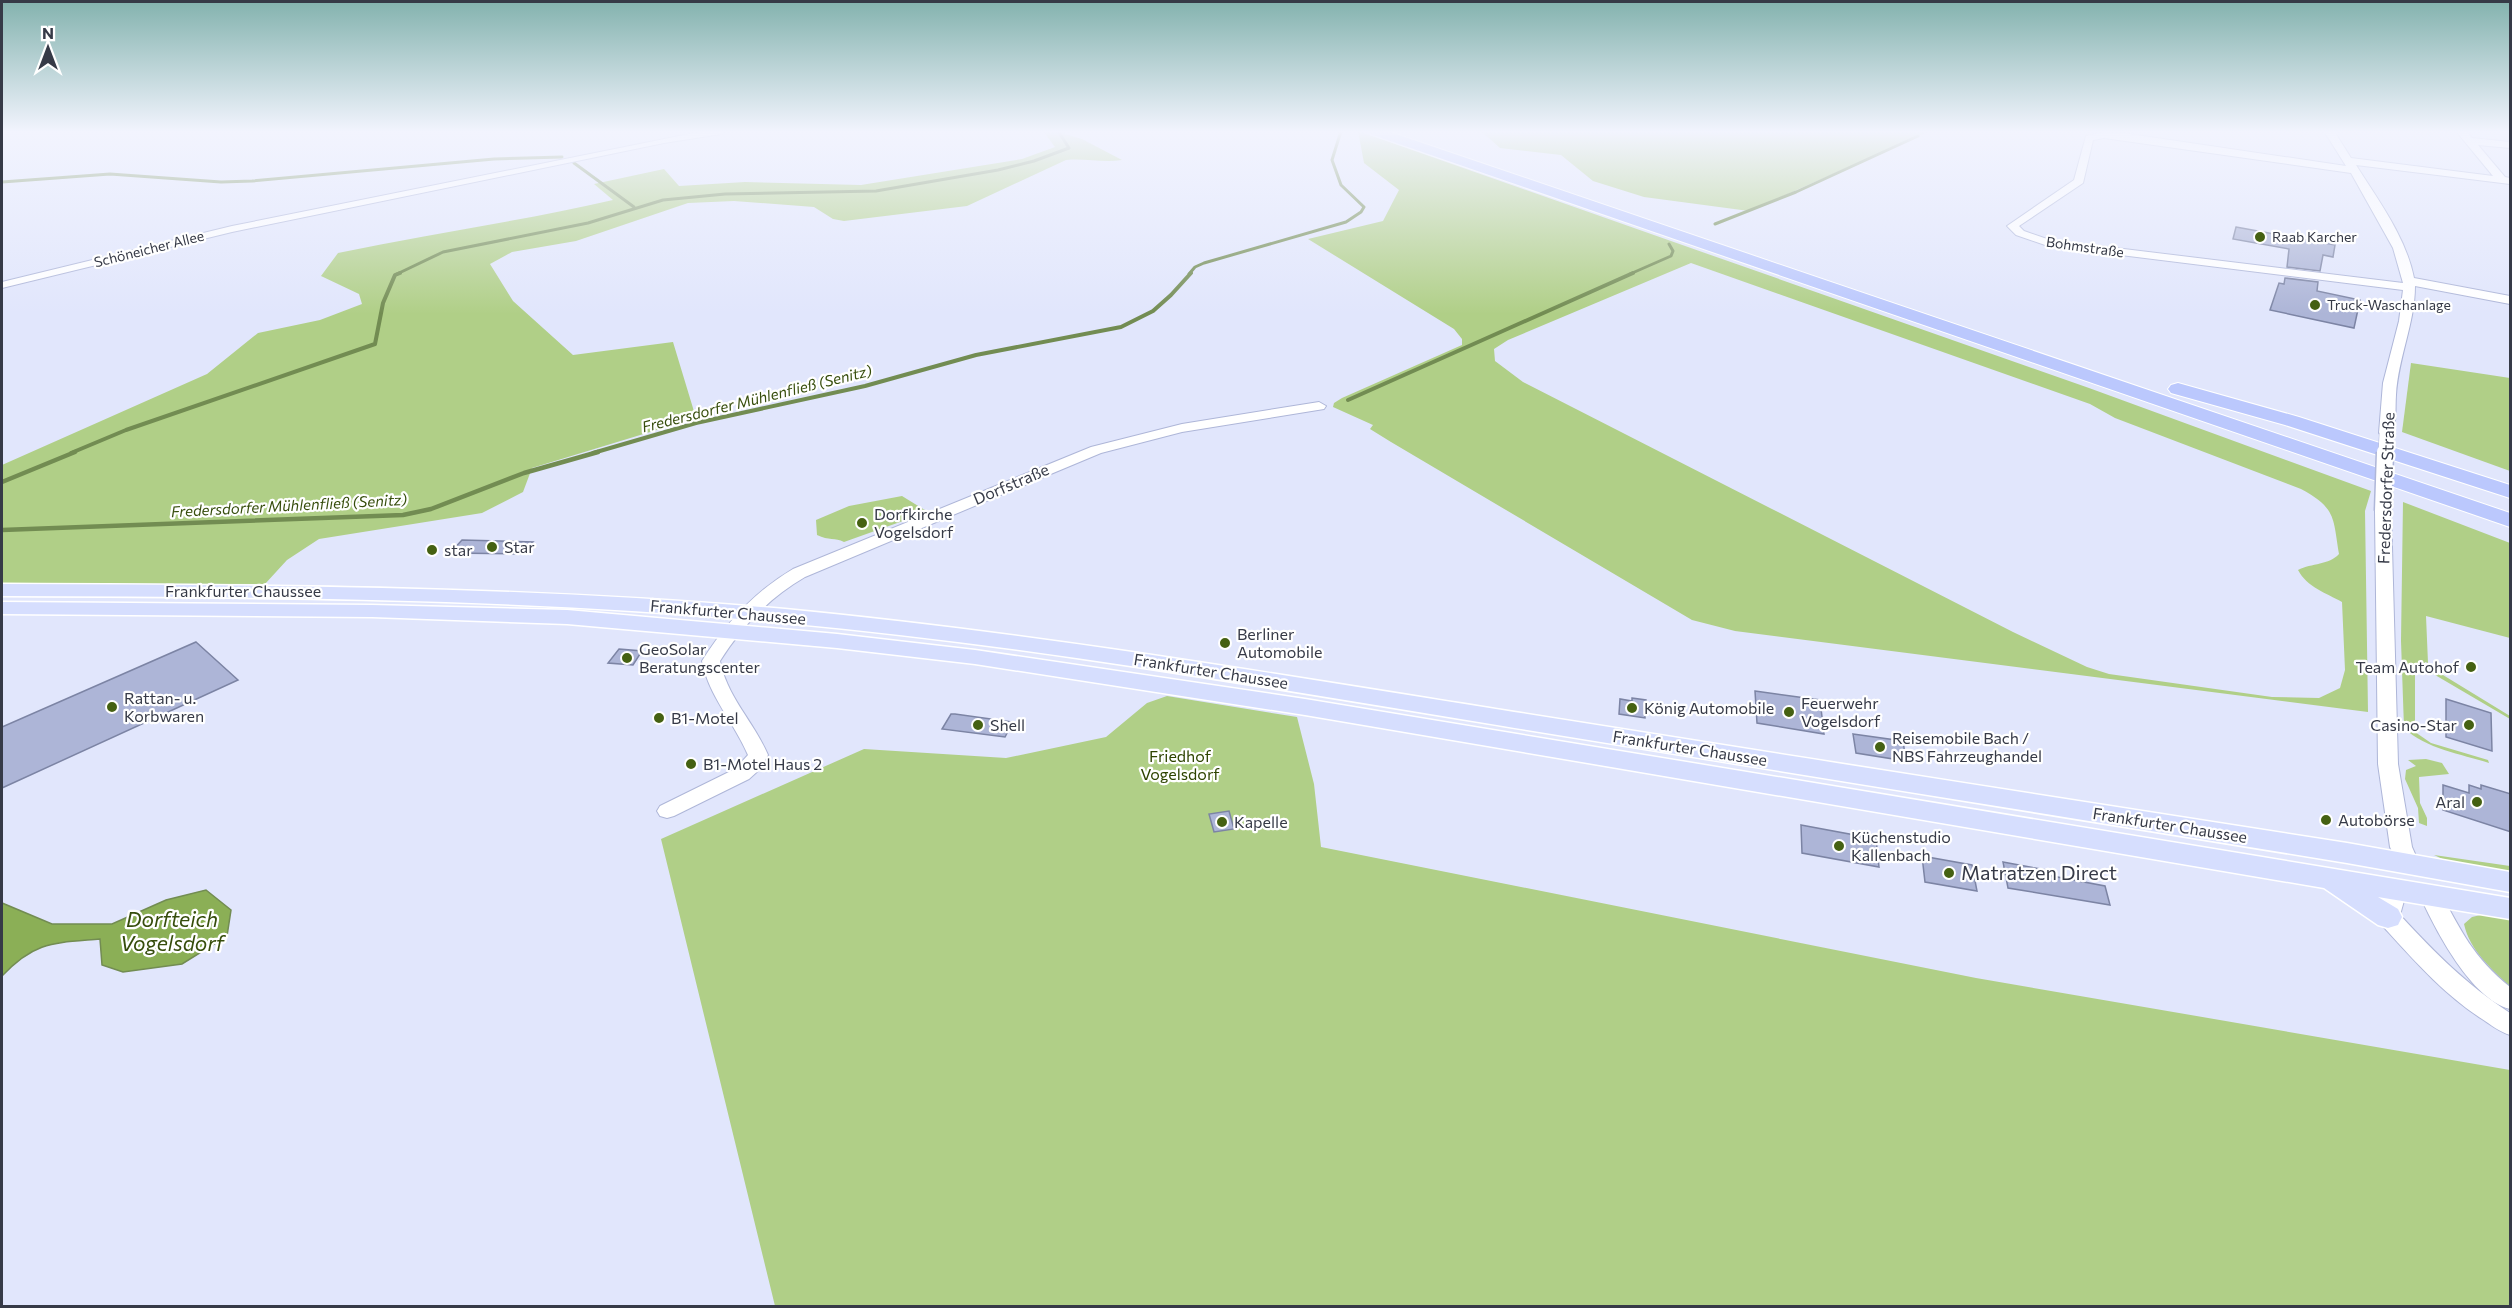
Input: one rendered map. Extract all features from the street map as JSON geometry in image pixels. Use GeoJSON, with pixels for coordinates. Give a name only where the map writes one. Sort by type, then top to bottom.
{"type":"FeatureCollection","features":[{"type":"Feature","properties":{"kind":"highway"},"geometry":{"type":"LineString","coordinates":[[1551,192],[1745,259],[2511,506]]}},
{"type":"Feature","properties":{"kind":"highway"},"geometry":{"type":"LineString","coordinates":[[1574,192],[2095,371],[2511,520]]}},
{"type":"Feature","properties":{"kind":"highway"},"geometry":{"type":"LineString","coordinates":[[2095,371],[2292,420],[2511,492]]}},
{"type":"Feature","properties":{"kind":"highway"},"geometry":{"type":"LineString","coordinates":[[2095,371],[2259,447],[2511,536]]}},
{"type":"Feature","properties":{"kind":"main road","name":"Frankfurter Chaussee"},"geometry":{"type":"LineString","coordinates":[[2,591],[383,593],[557,599],[739,622],[1160,683],[2511,909]]}},
{"type":"Feature","properties":{"kind":"main road","name":"Frankfurter Chaussee"},"geometry":{"type":"LineString","coordinates":[[2,608],[372,611],[907,628],[1134,658],[2511,882]]}},
{"type":"Feature","properties":{"kind":"main road"},"geometry":{"type":"LineString","coordinates":[[2396,890],[2409,864],[2431,896]]}},
{"type":"Feature","properties":{"kind":"main road"},"geometry":{"type":"LineString","coordinates":[[2329,879],[2388,917]]}},
{"type":"Feature","properties":{"kind":"street","name":"Schöneicher Allee"},"geometry":{"type":"LineString","coordinates":[[2,285],[276,219],[408,192]]}},
{"type":"Feature","properties":{"kind":"street","name":"Bohmstraße"},"geometry":{"type":"LineString","coordinates":[[2063,192],[2012,226],[2020,233],[2048,243],[2409,284]]}},
{"type":"Feature","properties":{"kind":"street"},"geometry":{"type":"LineString","coordinates":[[2368,192],[2400,254],[2409,284],[2511,300]]}},
{"type":"Feature","properties":{"kind":"street","name":"Fredersdorfer Straße"},"geometry":{"type":"LineString","coordinates":[[2409,284],[2390,381],[2383,511],[2388,764],[2402,847],[2409,864]]}},
{"type":"Feature","properties":{"kind":"street","name":"Dorfstraße"},"geometry":{"type":"LineString","coordinates":[[739,622],[781,583],[799,573],[1074,457],[1126,441],[1182,428],[1319,406]]}},
{"type":"Feature","properties":{"kind":"street","name":"Frankfurter Chaussee"},"geometry":{"type":"LineString","coordinates":[[667,811],[742,774],[752,765],[758,755],[752,738],[713,678],[711,661],[739,622]]}},
{"type":"Feature","properties":{"kind":"street"},"geometry":{"type":"LineString","coordinates":[[2396,890],[2388,917],[2442,975],[2472,1000],[2511,1025]]}},
{"type":"Feature","properties":{"kind":"street"},"geometry":{"type":"LineString","coordinates":[[2431,896],[2462,956],[2494,987],[2511,999]]}},
{"type":"Feature","properties":{"kind":"green space"},"geometry":{"type":"Polygon","coordinates":[[[604,192],[997,192],[967,206],[844,221],[833,219],[814,207],[734,201],[688,203],[576,241],[512,252],[490,264],[513,301],[573,355],[673,342],[696,418],[532,468],[523,492],[482,513],[319,539],[287,560],[265,584],[2,583],[2,465],[207,374],[258,333],[320,320],[362,304],[359,294],[321,276],[338,253],[613,200],[604,192]]]}},
{"type":"Feature","properties":{"kind":"green space"},"geometry":{"type":"Polygon","coordinates":[[[1398,192],[1532,192],[2089,388],[2371,491],[2365,511],[2368,712],[1735,631],[1692,620],[1391,442],[1370,429],[1373,425],[1333,407],[1334,403],[1342,398],[1462,345],[1462,339],[1454,329],[1308,239],[1383,221],[1398,192]],[[1691,263],[1508,340],[1494,349],[1495,361],[1523,382],[2013,632],[2087,667],[2109,674],[2272,697],[2319,698],[2340,688],[2345,670],[2342,602],[2306,581],[2298,570],[2325,562],[2339,554],[2334,522],[2327,508],[2301,489],[2115,418],[2090,404],[1691,263]]]}},
{"type":"Feature","properties":{"kind":"green space"},"geometry":{"type":"Polygon","coordinates":[[[1628,192],[1792,192],[1749,211],[1644,197],[1628,192]]]}},
{"type":"Feature","properties":{"kind":"green space"},"geometry":{"type":"Polygon","coordinates":[[[2411,363],[2510,378],[2510,471],[2402,432],[2411,363]]]}},
{"type":"Feature","properties":{"kind":"green space"},"geometry":{"type":"Polygon","coordinates":[[[902,496],[928,512],[844,542],[817,535],[816,520],[849,506],[902,496]]]}},
{"type":"Feature","properties":{"kind":"green space"},"geometry":{"type":"Polygon","coordinates":[[[2403,502],[2510,543],[2510,638],[2426,616],[2428,663],[2425,662],[2425,664],[2510,716],[2510,719],[2430,672],[2415,668],[2415,732],[2431,743],[2488,760],[2489,763],[2433,746],[2404,728],[2401,641],[2403,502]]]}},
{"type":"Feature","properties":{"kind":"green space","name":"Friedhof Vogelsdorf"},"geometry":{"type":"Polygon","coordinates":[[[1167,696],[1297,717],[1314,784],[1321,847],[1976,978],[2510,1070],[2510,1306],[775,1306],[661,839],[864,749],[1006,758],[1106,737],[1147,703],[1167,696]]]}},
{"type":"Feature","properties":{"kind":"green space"},"geometry":{"type":"Polygon","coordinates":[[[2426,759],[2442,763],[2449,774],[2419,777],[2420,803],[2427,818],[2427,826],[2419,823],[2418,808],[2405,779],[2406,770],[2416,766],[2408,760],[2426,759]]]}},
{"type":"Feature","properties":{"kind":"green space"},"geometry":{"type":"Polygon","coordinates":[[[2434,855],[2510,866],[2510,873],[2451,863],[2434,855]]]}},
{"type":"Feature","properties":{"kind":"green space"},"geometry":{"type":"Polygon","coordinates":[[[2485,914],[2510,917],[2510,987],[2476,951],[2467,934],[2464,924],[2472,917],[2485,914]]]}},
{"type":"Feature","properties":{"kind":"water","name":"Dorfteich Vogelsdorf"},"geometry":{"type":"Polygon","coordinates":[[[206,890],[231,910],[227,936],[182,964],[123,972],[102,965],[100,939],[57,943],[35,950],[2,976],[2,903],[52,924],[112,924],[166,900],[206,890]]]}},
{"type":"Feature","properties":{"kind":"building","name":"Raab Karcher"},"geometry":{"type":"Polygon","coordinates":[[[2236,227],[2335,245],[2333,257],[2323,255],[2320,271],[2287,267],[2289,249],[2233,239],[2236,227]]]}},
{"type":"Feature","properties":{"kind":"building","name":"Truck-Waschanlage"},"geometry":{"type":"Polygon","coordinates":[[[2285,278],[2318,282],[2317,291],[2360,300],[2354,328],[2270,310],[2279,283],[2284,284],[2285,278]]]}},
{"type":"Feature","properties":{"kind":"building","name":"Star"},"geometry":{"type":"Polygon","coordinates":[[[462,540],[533,542],[522,554],[450,553],[462,540]]]}},
{"type":"Feature","properties":{"kind":"building","name":"Rattan- u. Korbwaren"},"geometry":{"type":"Polygon","coordinates":[[[196,642],[238,680],[2,788],[2,727],[196,642]]]}},
{"type":"Feature","properties":{"kind":"building","name":"GeoSolar Beratungscenter"},"geometry":{"type":"Polygon","coordinates":[[[619,649],[642,651],[633,665],[608,663],[619,649]]]}},
{"type":"Feature","properties":{"kind":"building","name":"Feuerwehr Vogelsdorf"},"geometry":{"type":"Polygon","coordinates":[[[1755,691],[1820,700],[1824,734],[1757,723],[1755,691]]]}},
{"type":"Feature","properties":{"kind":"building","name":"König Automobile"},"geometry":{"type":"Polygon","coordinates":[[[1632,698],[1646,700],[1645,718],[1619,714],[1620,699],[1632,701],[1632,698]]]}},
{"type":"Feature","properties":{"kind":"building","name":"Casino-Star"},"geometry":{"type":"Polygon","coordinates":[[[2446,699],[2491,713],[2492,751],[2446,737],[2446,699]]]}},
{"type":"Feature","properties":{"kind":"building","name":"Shell"},"geometry":{"type":"Polygon","coordinates":[[[951,714],[1013,722],[1005,737],[942,729],[951,714]]]}},
{"type":"Feature","properties":{"kind":"building","name":"Reisemobile Bach / NBS Fahrzeughandel"},"geometry":{"type":"Polygon","coordinates":[[[1853,734],[1903,741],[1906,761],[1856,753],[1853,734]]]}},
{"type":"Feature","properties":{"kind":"building","name":"Aral"},"geometry":{"type":"Polygon","coordinates":[[[2443,785],[2469,793],[2469,785],[2481,789],[2481,785],[2511,794],[2511,832],[2443,810],[2443,785]]]}},
{"type":"Feature","properties":{"kind":"building","name":"Kapelle"},"geometry":{"type":"Polygon","coordinates":[[[1229,811],[1234,829],[1214,832],[1209,814],[1229,811]]]}},
{"type":"Feature","properties":{"kind":"building","name":"Küchenstudio Kallenbach"},"geometry":{"type":"Polygon","coordinates":[[[1801,825],[1876,839],[1879,867],[1802,853],[1801,825]]]}},
{"type":"Feature","properties":{"kind":"building","name":"Matratzen Direct"},"geometry":{"type":"Polygon","coordinates":[[[1922,856],[1972,865],[1977,891],[1925,882],[1922,856]]]}},
{"type":"Feature","properties":{"kind":"building"},"geometry":{"type":"Polygon","coordinates":[[[2003,862],[2046,870],[2047,875],[2105,886],[2110,905],[2008,888],[2003,862]]]}},
{"type":"Feature","properties":{"kind":"waterway"},"geometry":{"type":"LineString","coordinates":[[614,192],[634,207]]}},
{"type":"Feature","properties":{"kind":"waterway"},"geometry":{"type":"LineString","coordinates":[[397,274],[443,252],[588,223],[663,200],[725,194],[824,192]]}},
{"type":"Feature","properties":{"kind":"waterway","name":"Fredersdorfer Mühlenfließ (Senitz)"},"geometry":{"type":"LineString","coordinates":[[1189,274],[1195,267],[1204,263],[1346,222],[1361,212],[1364,207],[1348,192]]}},
{"type":"Feature","properties":{"kind":"waterway"},"geometry":{"type":"LineString","coordinates":[[1715,224],[1796,192]]}},
{"type":"Feature","properties":{"kind":"waterway"},"geometry":{"type":"LineString","coordinates":[[1630,274],[1671,256],[1673,251],[1669,244]]}},
{"type":"Feature","properties":{"kind":"waterway"},"geometry":{"type":"LineString","coordinates":[[71,453],[126,430],[375,344],[383,303],[395,275],[400,273]]}},
{"type":"Feature","properties":{"kind":"waterway","name":"Fredersdorfer Mühlenfließ (Senitz)"},"geometry":{"type":"LineString","coordinates":[[593,453],[696,423],[865,386],[976,355],[1121,327],[1153,311],[1191,273]]}},
{"type":"Feature","properties":{"kind":"waterway"},"geometry":{"type":"LineString","coordinates":[[1348,400],[1633,273]]}},
{"type":"Feature","properties":{"kind":"waterway"},"geometry":{"type":"LineString","coordinates":[[2,482],[75,452]]}},
{"type":"Feature","properties":{"kind":"waterway","name":"Fredersdorfer Mühlenfließ (Senitz)"},"geometry":{"type":"LineString","coordinates":[[2,530],[403,515],[431,509],[524,473],[598,452]]}},
{"type":"Feature","properties":{"kind":"place","name":"Raab Karcher"},"geometry":{"type":"Point","coordinates":[2260,237]}},
{"type":"Feature","properties":{"kind":"place","name":"Truck-Waschanlage"},"geometry":{"type":"Point","coordinates":[2315,305]}},
{"type":"Feature","properties":{"kind":"place","name":"Dorfkirche Vogelsdorf"},"geometry":{"type":"Point","coordinates":[862,523]}},
{"type":"Feature","properties":{"kind":"place","name":"Star"},"geometry":{"type":"Point","coordinates":[492,547]}},
{"type":"Feature","properties":{"kind":"place","name":"star"},"geometry":{"type":"Point","coordinates":[432,550]}},
{"type":"Feature","properties":{"kind":"place","name":"Berliner Automobile"},"geometry":{"type":"Point","coordinates":[1225,643]}},
{"type":"Feature","properties":{"kind":"place","name":"GeoSolar Beratungscenter"},"geometry":{"type":"Point","coordinates":[627,658]}},
{"type":"Feature","properties":{"kind":"place","name":"Team Autohof"},"geometry":{"type":"Point","coordinates":[2471,667]}},
{"type":"Feature","properties":{"kind":"place","name":"Rattan- u. Korbwaren"},"geometry":{"type":"Point","coordinates":[112,707]}},
{"type":"Feature","properties":{"kind":"place","name":"König Automobile"},"geometry":{"type":"Point","coordinates":[1632,708]}},
{"type":"Feature","properties":{"kind":"place","name":"Feuerwehr Vogelsdorf"},"geometry":{"type":"Point","coordinates":[1789,712]}},
{"type":"Feature","properties":{"kind":"place","name":"B1-Motel"},"geometry":{"type":"Point","coordinates":[659,718]}},
{"type":"Feature","properties":{"kind":"place","name":"Shell"},"geometry":{"type":"Point","coordinates":[978,725]}},
{"type":"Feature","properties":{"kind":"place","name":"Casino-Star"},"geometry":{"type":"Point","coordinates":[2469,725]}},
{"type":"Feature","properties":{"kind":"place","name":"Reisemobile Bach / NBS Fahrzeughandel"},"geometry":{"type":"Point","coordinates":[1880,747]}},
{"type":"Feature","properties":{"kind":"place","name":"B1-Motel Haus 2"},"geometry":{"type":"Point","coordinates":[691,764]}},
{"type":"Feature","properties":{"kind":"place","name":"Aral"},"geometry":{"type":"Point","coordinates":[2477,802]}},
{"type":"Feature","properties":{"kind":"place","name":"Autobörse"},"geometry":{"type":"Point","coordinates":[2326,820]}},
{"type":"Feature","properties":{"kind":"place","name":"Kapelle"},"geometry":{"type":"Point","coordinates":[1222,822]}},
{"type":"Feature","properties":{"kind":"place","name":"Küchenstudio Kallenbach"},"geometry":{"type":"Point","coordinates":[1839,846]}},
{"type":"Feature","properties":{"kind":"place","name":"Matratzen Direct"},"geometry":{"type":"Point","coordinates":[1949,873]}}]}
